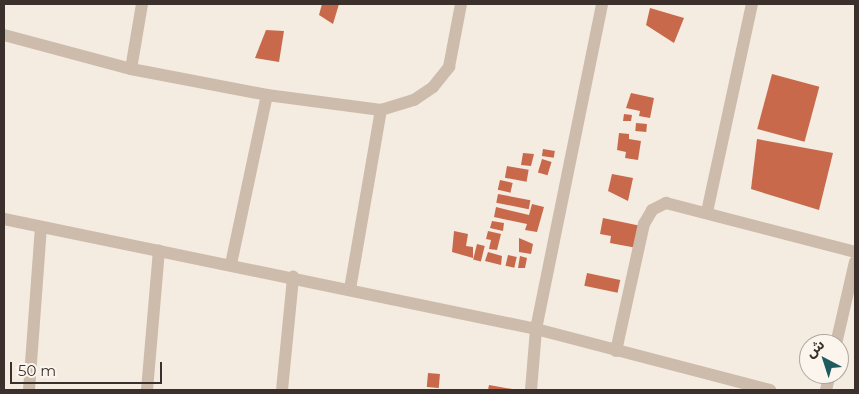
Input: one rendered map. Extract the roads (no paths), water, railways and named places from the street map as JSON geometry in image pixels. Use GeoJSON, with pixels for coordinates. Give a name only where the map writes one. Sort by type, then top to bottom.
{"type":"FeatureCollection","features":[{"type":"Feature","properties":{"kind":"street"},"geometry":{"type":"LineString","coordinates":[[131,69],[142,4]]}},
{"type":"Feature","properties":{"kind":"street"},"geometry":{"type":"LineString","coordinates":[[4,35],[131,69],[267,95],[382,110],[414,100],[433,87],[449,67],[461,4]]}},
{"type":"Feature","properties":{"kind":"street"},"geometry":{"type":"LineString","coordinates":[[532,390],[536,329],[602,4]]}},
{"type":"Feature","properties":{"kind":"street"},"geometry":{"type":"LineString","coordinates":[[707,212],[752,4]]}},
{"type":"Feature","properties":{"kind":"street"},"geometry":{"type":"LineString","coordinates":[[230,264],[267,95]]}},
{"type":"Feature","properties":{"kind":"street"},"geometry":{"type":"LineString","coordinates":[[350,289],[382,110]]}},
{"type":"Feature","properties":{"kind":"street"},"geometry":{"type":"LineString","coordinates":[[616,351],[644,224],[652,210],[666,203],[707,212],[855,252]]}},
{"type":"Feature","properties":{"kind":"street"},"geometry":{"type":"LineString","coordinates":[[4,218],[42,228],[230,264],[536,329],[770,390]]}},
{"type":"Feature","properties":{"kind":"street"},"geometry":{"type":"LineString","coordinates":[[29,390],[42,228]]}},
{"type":"Feature","properties":{"kind":"street"},"geometry":{"type":"LineString","coordinates":[[148,390],[159,251]]}},
{"type":"Feature","properties":{"kind":"street"},"geometry":{"type":"LineString","coordinates":[[838,334],[855,262]]}},
{"type":"Feature","properties":{"kind":"street"},"geometry":{"type":"LineString","coordinates":[[282,390],[293,277]]}}]}
